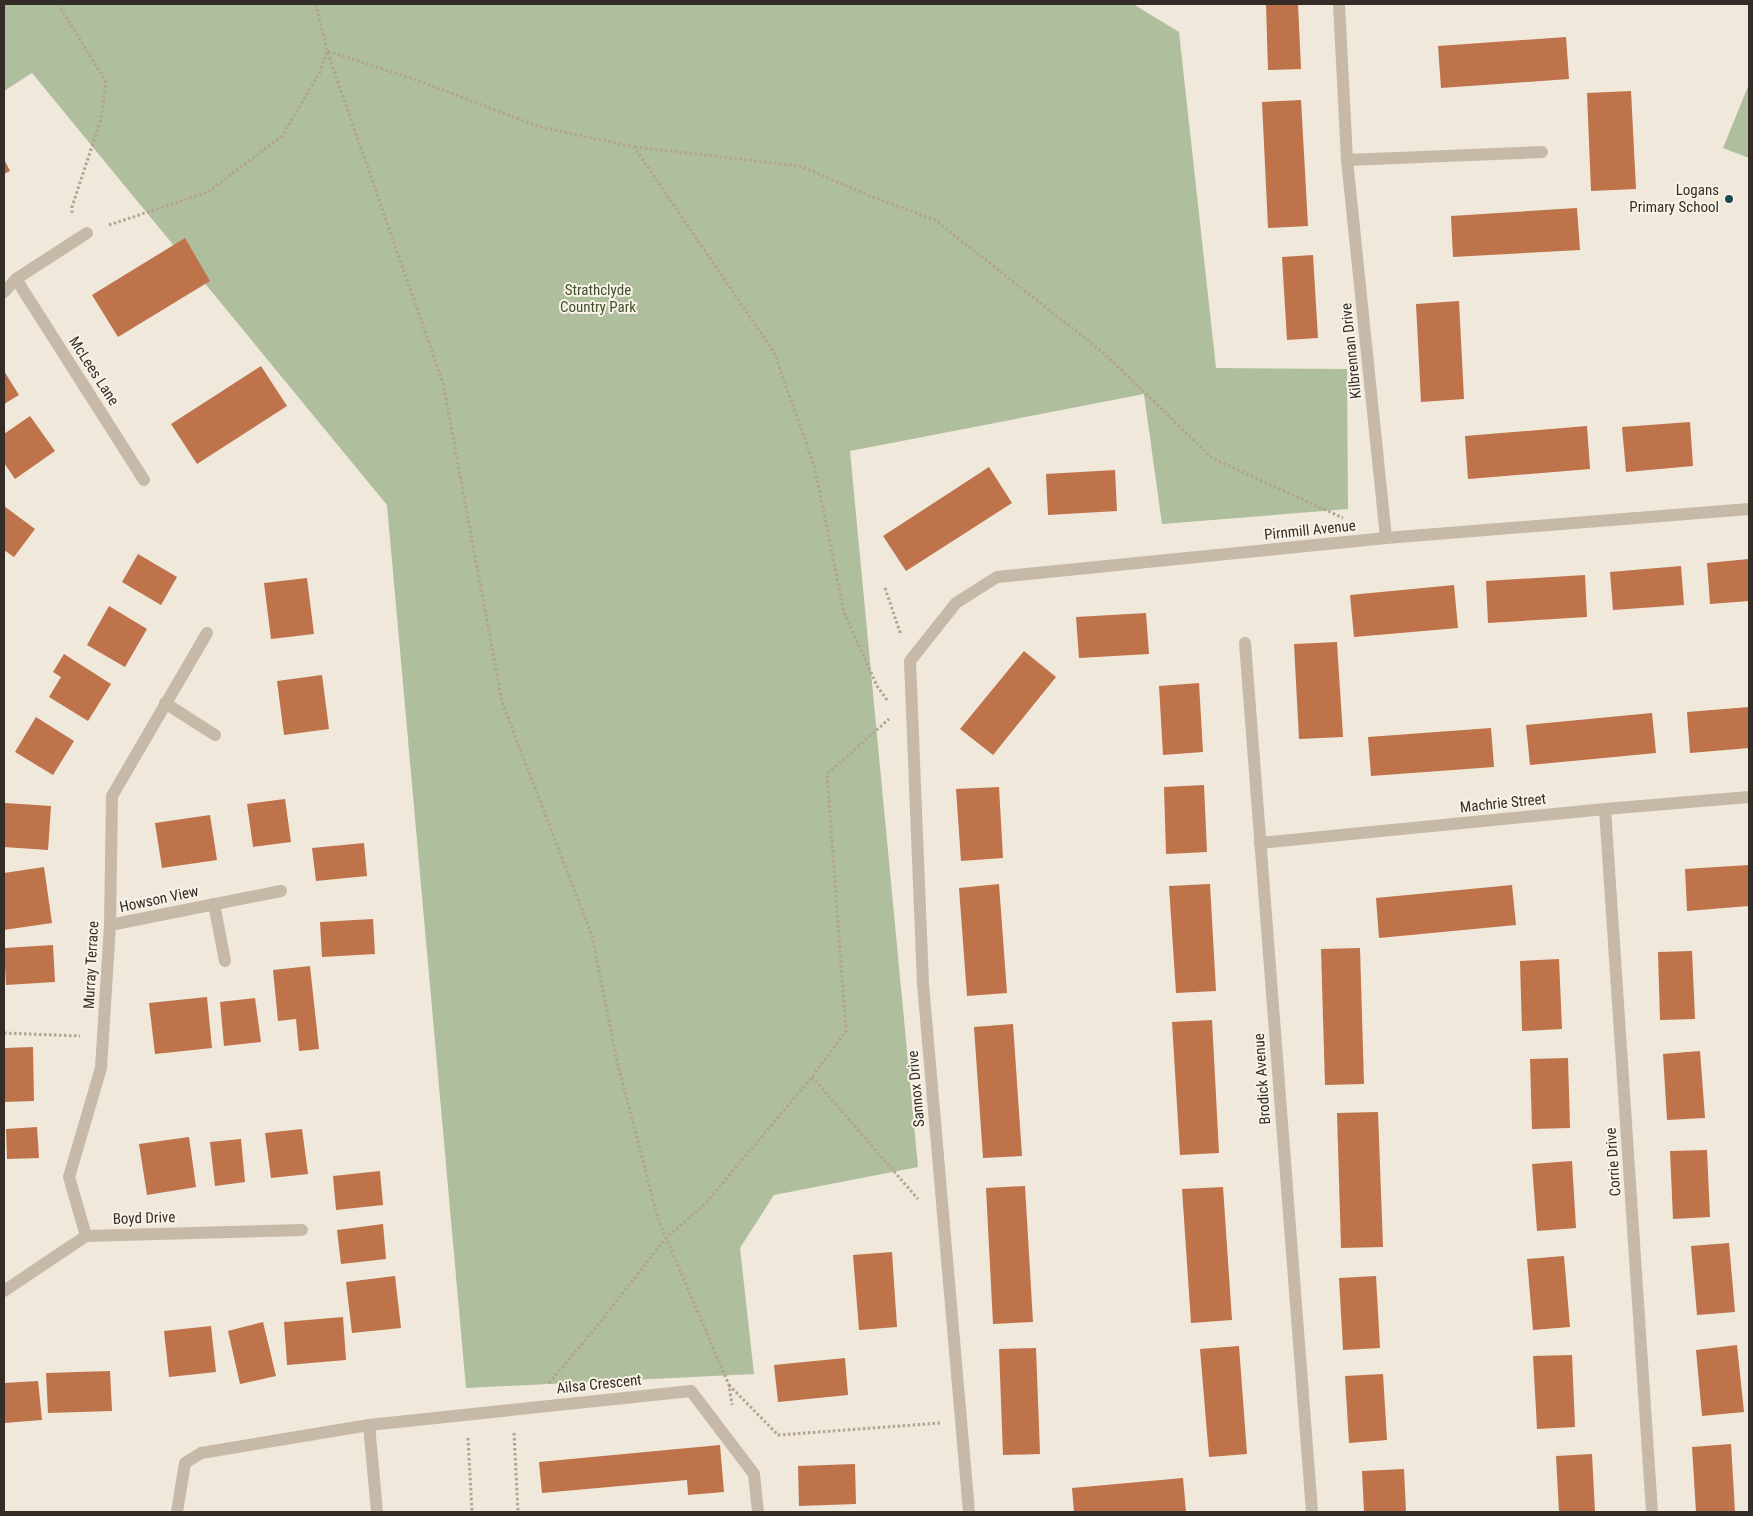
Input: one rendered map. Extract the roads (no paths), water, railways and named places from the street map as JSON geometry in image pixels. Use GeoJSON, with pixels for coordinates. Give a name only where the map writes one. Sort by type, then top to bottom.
{"type":"FeatureCollection","features":[{"type":"Feature","properties":{"kind":"street","name":"Kilbrennan Drive"},"geometry":{"type":"LineString","coordinates":[[1339,4],[1347,160],[1386,538]]}},
{"type":"Feature","properties":{"kind":"street"},"geometry":{"type":"LineString","coordinates":[[1347,160],[1542,152]]}},
{"type":"Feature","properties":{"kind":"street"},"geometry":{"type":"LineString","coordinates":[[4,292],[16,279],[87,233]]}},
{"type":"Feature","properties":{"kind":"street","name":"McLees Lane"},"geometry":{"type":"LineString","coordinates":[[16,279],[144,480]]}},
{"type":"Feature","properties":{"kind":"street","name":"Pirnmill Avenue"},"geometry":{"type":"LineString","coordinates":[[910,661],[956,603],[997,577],[1386,538],[1749,509]]}},
{"type":"Feature","properties":{"kind":"street","name":"Murray Terrace"},"geometry":{"type":"LineString","coordinates":[[86,1236],[69,1177],[101,1068],[110,925],[112,796],[207,633]]}},
{"type":"Feature","properties":{"kind":"street","name":"Brodick Avenue"},"geometry":{"type":"LineString","coordinates":[[1245,644],[1312,1512]]}},
{"type":"Feature","properties":{"kind":"street","name":"Sannox Drive"},"geometry":{"type":"LineString","coordinates":[[910,661],[923,984],[969,1512]]}},
{"type":"Feature","properties":{"kind":"street"},"geometry":{"type":"LineString","coordinates":[[165,703],[215,735]]}},
{"type":"Feature","properties":{"kind":"street","name":"Machrie Street"},"geometry":{"type":"LineString","coordinates":[[1260,843],[1605,809],[1749,797]]}},
{"type":"Feature","properties":{"kind":"street","name":"Corrie Drive"},"geometry":{"type":"LineString","coordinates":[[1605,809],[1652,1512]]}},
{"type":"Feature","properties":{"kind":"street","name":"Howson View"},"geometry":{"type":"LineString","coordinates":[[110,925],[280,891]]}},
{"type":"Feature","properties":{"kind":"street","name":"Howson View"},"geometry":{"type":"LineString","coordinates":[[214,904],[225,961]]}},
{"type":"Feature","properties":{"kind":"street","name":"Boyd Drive"},"geometry":{"type":"LineString","coordinates":[[86,1236],[302,1230]]}},
{"type":"Feature","properties":{"kind":"street"},"geometry":{"type":"LineString","coordinates":[[4,1291],[86,1236]]}},
{"type":"Feature","properties":{"kind":"street","name":"Ailsa Crescent"},"geometry":{"type":"LineString","coordinates":[[177,1512],[185,1463],[201,1453],[369,1425],[691,1391],[754,1474],[758,1512]]}},
{"type":"Feature","properties":{"kind":"street"},"geometry":{"type":"LineString","coordinates":[[369,1425],[377,1512]]}},
{"type":"Feature","properties":{"kind":"place","name":"Logans Primary School"},"geometry":{"type":"Point","coordinates":[1729,199]}},
{"type":"Feature","properties":{"kind":"park label","name":"Strathclyde Country Park"},"geometry":{"type":"Point","coordinates":[598,298]}}]}
